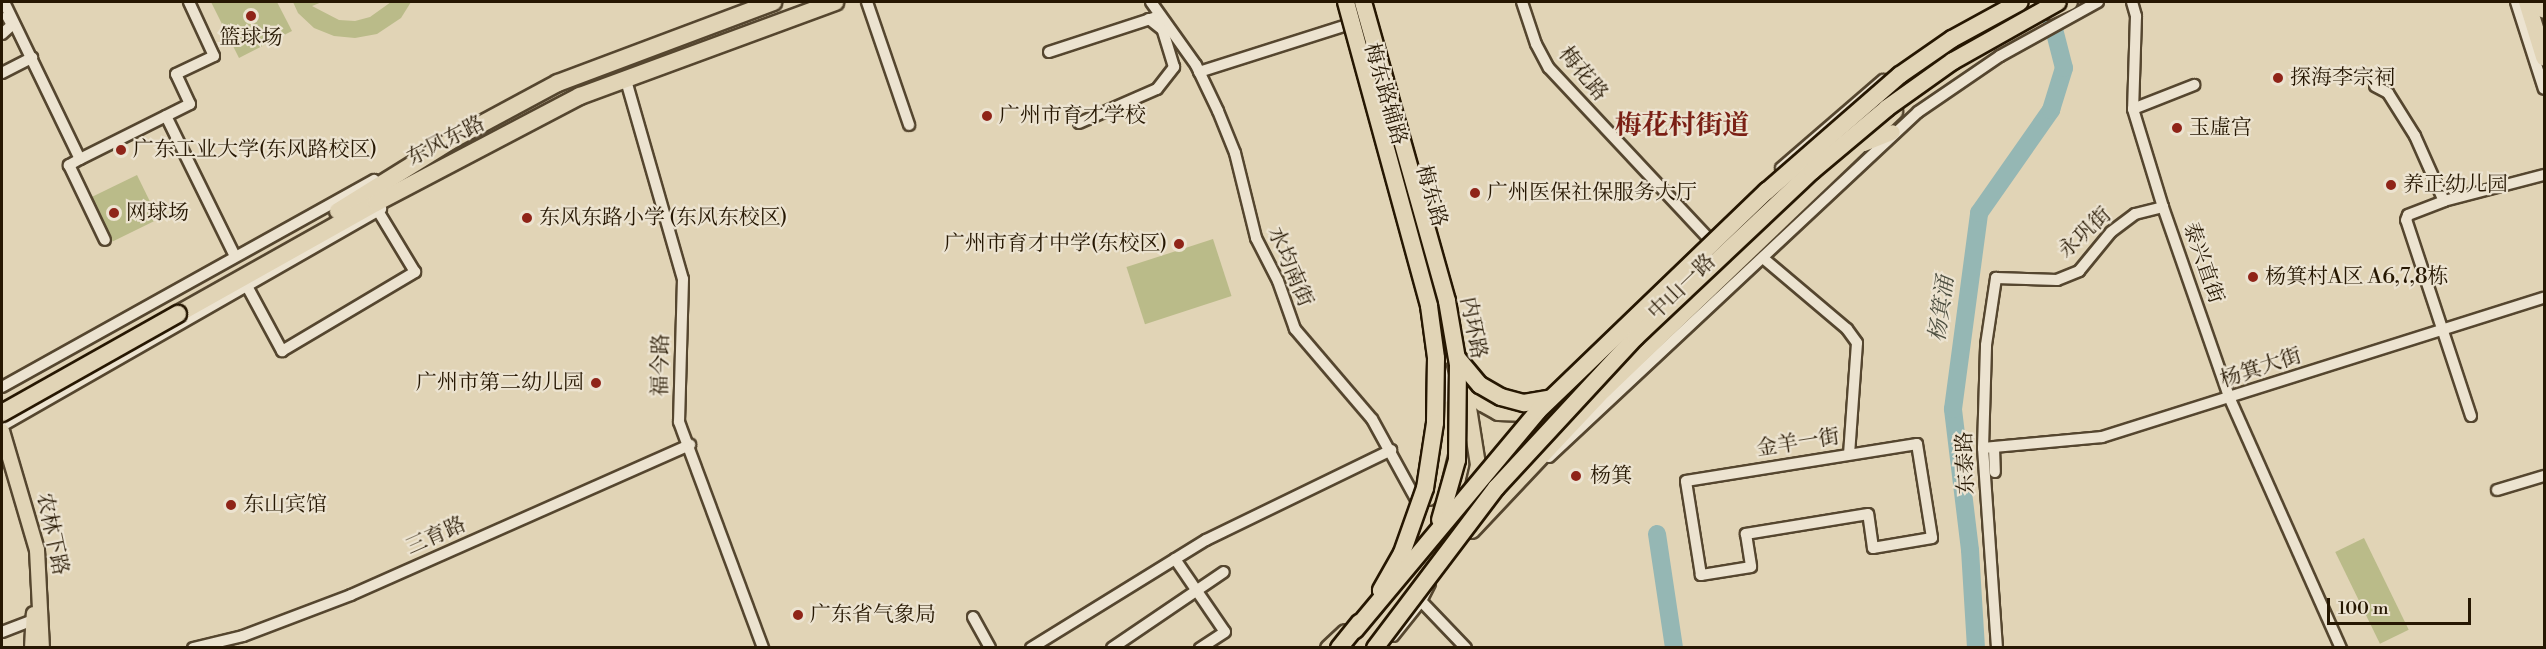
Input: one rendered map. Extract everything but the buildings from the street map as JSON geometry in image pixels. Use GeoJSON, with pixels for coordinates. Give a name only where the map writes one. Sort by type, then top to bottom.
{"type":"FeatureCollection","features":[{"type":"Feature","properties":{"kind":"highway","name":"东风东路"},"geometry":{"type":"LineString","coordinates":[[2,412],[354,202],[452,140],[584,72],[773,2]]}},
{"type":"Feature","properties":{"kind":"highway","name":"东风东路"},"geometry":{"type":"LineString","coordinates":[[2,401],[560,106],[625,77],[835,2]]}},
{"type":"Feature","properties":{"kind":"highway","name":"内环路"},"geometry":{"type":"LineString","coordinates":[[1339,648],[1354,630],[1397,563],[1409,534],[1425,488],[1435,423],[1437,380],[1433,328],[1404,209],[1346,2]]}},
{"type":"Feature","properties":{"kind":"highway","name":"内环路"},"geometry":{"type":"LineString","coordinates":[[1361,648],[1405,591],[1443,513],[1457,460],[1461,397],[1447,301],[1363,2]]}},
{"type":"Feature","properties":{"kind":"highway"},"geometry":{"type":"LineString","coordinates":[[1354,630],[1523,427],[1774,184],[1900,75],[1952,39],[2020,2]]}},
{"type":"Feature","properties":{"kind":"highway"},"geometry":{"type":"LineString","coordinates":[[2527,2],[2544,57]]}},
{"type":"Feature","properties":{"kind":"highway"},"geometry":{"type":"LineString","coordinates":[[2542,2],[2544,10]]}},
{"type":"Feature","properties":{"kind":"highway"},"geometry":{"type":"LineString","coordinates":[[1404,209],[1454,351],[1464,369],[1492,393],[1524,403],[1559,395],[1584,382],[1636,337],[1812,171],[1887,108],[1953,61],[2049,12]]}},
{"type":"Feature","properties":{"kind":"highway"},"geometry":{"type":"LineString","coordinates":[[1376,648],[1502,481],[1636,337]]}},
{"type":"Feature","properties":{"kind":"main road","name":"梅东路"},"geometry":{"type":"LineString","coordinates":[[1350,2],[1384,134],[1447,334],[1451,407]]}},
{"type":"Feature","properties":{"kind":"main road","name":"梅东路"},"geometry":{"type":"LineString","coordinates":[[1357,2],[1415,193],[1465,383],[1484,476]]}},
{"type":"Feature","properties":{"kind":"main road","name":"中山一路"},"geometry":{"type":"LineString","coordinates":[[1454,521],[1484,476],[1849,128],[1940,60],[2070,2]]}},
{"type":"Feature","properties":{"kind":"main road","name":"中山一路"},"geometry":{"type":"LineString","coordinates":[[1361,648],[1520,478],[1854,148],[1942,77],[2049,12]]}},
{"type":"Feature","properties":{"kind":"main road"},"geometry":{"type":"LineString","coordinates":[[1849,128],[1859,99]]}},
{"type":"Feature","properties":{"kind":"main road"},"geometry":{"type":"LineString","coordinates":[[1854,148],[1893,132]]}},
{"type":"Feature","properties":{"kind":"main road"},"geometry":{"type":"LineString","coordinates":[[1708,238],[1748,222]]}},
{"type":"Feature","properties":{"kind":"main road"},"geometry":{"type":"LineString","coordinates":[[1465,383],[1482,404],[1505,415],[1535,412],[1565,398]]}},
{"type":"Feature","properties":{"kind":"main road"},"geometry":{"type":"LineString","coordinates":[[1451,407],[1455,448],[1462,461],[1484,476],[1498,482],[1520,478]]}},
{"type":"Feature","properties":{"kind":"main road"},"geometry":{"type":"LineString","coordinates":[[1393,586],[1423,513],[1441,456],[1451,407]]}},
{"type":"Feature","properties":{"kind":"main road","name":"农林下路"},"geometry":{"type":"LineString","coordinates":[[2,432],[37,550],[42,648]]}},
{"type":"Feature","properties":{"kind":"main road","name":"农林下路"},"geometry":{"type":"LineString","coordinates":[[2,454],[29,553],[33,620],[32,648]]}},
{"type":"Feature","properties":{"kind":"main road"},"geometry":{"type":"LineString","coordinates":[[1389,617],[1411,579],[1471,491],[1484,476]]}},
{"type":"Feature","properties":{"kind":"main road"},"geometry":{"type":"LineString","coordinates":[[1328,648],[1433,544]]}},
{"type":"Feature","properties":{"kind":"street"},"geometry":{"type":"LineString","coordinates":[[4,2],[80,159]]}},
{"type":"Feature","properties":{"kind":"street"},"geometry":{"type":"LineString","coordinates":[[105,240],[69,165],[190,104],[176,74],[214,56],[189,2]]}},
{"type":"Feature","properties":{"kind":"street"},"geometry":{"type":"LineString","coordinates":[[867,2],[909,125]]}},
{"type":"Feature","properties":{"kind":"street","name":"水均南街"},"geometry":{"type":"LineString","coordinates":[[1151,2],[1199,72],[1235,153],[1256,238],[1278,281],[1295,329],[1348,388],[1391,450],[1423,513]]}},
{"type":"Feature","properties":{"kind":"street","name":"梅东路辅路"},"geometry":{"type":"LineString","coordinates":[[1337,2],[1384,134]]}},
{"type":"Feature","properties":{"kind":"street","name":"梅东路辅路"},"geometry":{"type":"LineString","coordinates":[[1369,2],[1409,144],[1415,193]]}},
{"type":"Feature","properties":{"kind":"street","name":"梅花路"},"geometry":{"type":"LineString","coordinates":[[1522,2],[1536,44],[1549,68],[1708,238]]}},
{"type":"Feature","properties":{"kind":"street"},"geometry":{"type":"LineString","coordinates":[[1505,415],[1538,401],[1708,238],[1859,99],[1932,45],[2005,2]]}},
{"type":"Feature","properties":{"kind":"street"},"geometry":{"type":"LineString","coordinates":[[1520,478],[1593,418],[1893,132],[2049,12],[2098,2]]}},
{"type":"Feature","properties":{"kind":"street","name":"泰兴直街"},"geometry":{"type":"LineString","coordinates":[[2132,2],[2136,16],[2133,109],[2163,207],[2230,399],[2284,528],[2341,648]]}},
{"type":"Feature","properties":{"kind":"street"},"geometry":{"type":"LineString","coordinates":[[2516,2],[2544,89]]}},
{"type":"Feature","properties":{"kind":"street"},"geometry":{"type":"LineString","coordinates":[[2,8],[12,25],[2,34]]}},
{"type":"Feature","properties":{"kind":"street"},"geometry":{"type":"LineString","coordinates":[[1048,52],[1162,15]]}},
{"type":"Feature","properties":{"kind":"street"},"geometry":{"type":"LineString","coordinates":[[1080,123],[1157,89],[1174,67],[1163,30],[1149,19]]}},
{"type":"Feature","properties":{"kind":"street"},"geometry":{"type":"LineString","coordinates":[[1199,72],[1344,26]]}},
{"type":"Feature","properties":{"kind":"street"},"geometry":{"type":"LineString","coordinates":[[2,73],[32,58]]}},
{"type":"Feature","properties":{"kind":"street","name":"福今路"},"geometry":{"type":"LineString","coordinates":[[625,77],[683,279],[680,422],[763,648]]}},
{"type":"Feature","properties":{"kind":"street"},"geometry":{"type":"LineString","coordinates":[[2133,109],[2194,85]]}},
{"type":"Feature","properties":{"kind":"street"},"geometry":{"type":"LineString","coordinates":[[2375,86],[2388,93],[2415,136],[2444,201]]}},
{"type":"Feature","properties":{"kind":"street"},"geometry":{"type":"LineString","coordinates":[[166,116],[235,256]]}},
{"type":"Feature","properties":{"kind":"street"},"geometry":{"type":"LineString","coordinates":[[2,387],[235,256],[452,140]]}},
{"type":"Feature","properties":{"kind":"street"},"geometry":{"type":"LineString","coordinates":[[2,426],[248,288],[461,160]]}},
{"type":"Feature","properties":{"kind":"street"},"geometry":{"type":"LineString","coordinates":[[2471,416],[2406,220],[2408,215],[2444,201],[2544,175]]}},
{"type":"Feature","properties":{"kind":"street","name":"永巩街"},"geometry":{"type":"LineString","coordinates":[[1996,278],[2057,280],[2079,271],[2111,232],[2135,214],[2163,207]]}},
{"type":"Feature","properties":{"kind":"street"},"geometry":{"type":"LineString","coordinates":[[248,288],[282,351],[415,272],[378,211]]}},
{"type":"Feature","properties":{"kind":"street"},"geometry":{"type":"LineString","coordinates":[[1708,238],[1733,237],[1770,231]]}},
{"type":"Feature","properties":{"kind":"street"},"geometry":{"type":"LineString","coordinates":[[1695,304],[1708,261],[1708,238]]}},
{"type":"Feature","properties":{"kind":"street"},"geometry":{"type":"LineString","coordinates":[[1763,258],[1847,328],[1857,343],[1849,454]]}},
{"type":"Feature","properties":{"kind":"street","name":"东泰路"},"geometry":{"type":"LineString","coordinates":[[1996,278],[1986,345],[1997,648]]}},
{"type":"Feature","properties":{"kind":"street","name":"杨箕大街"},"geometry":{"type":"LineString","coordinates":[[1988,448],[2102,437],[2230,399],[2544,298]]}},
{"type":"Feature","properties":{"kind":"street"},"geometry":{"type":"LineString","coordinates":[[42,365],[37,376],[40,388],[45,393],[60,394]]}},
{"type":"Feature","properties":{"kind":"street","name":"金羊一街"},"geometry":{"type":"LineString","coordinates":[[1917,444],[1932,538],[1873,548],[1868,514],[1746,534],[1752,567],[1701,575],[1686,481],[1849,454],[1917,444]]}},
{"type":"Feature","properties":{"kind":"street","name":"三育路"},"geometry":{"type":"LineString","coordinates":[[193,648],[243,636],[351,595],[690,445]]}},
{"type":"Feature","properties":{"kind":"street"},"geometry":{"type":"LineString","coordinates":[[1988,448],[1995,472]]}},
{"type":"Feature","properties":{"kind":"street"},"geometry":{"type":"LineString","coordinates":[[1031,648],[1175,559],[1293,495],[1391,450]]}},
{"type":"Feature","properties":{"kind":"street"},"geometry":{"type":"LineString","coordinates":[[2498,490],[2544,476]]}},
{"type":"Feature","properties":{"kind":"street"},"geometry":{"type":"LineString","coordinates":[[1175,559],[1225,632],[1200,648]]}},
{"type":"Feature","properties":{"kind":"street"},"geometry":{"type":"LineString","coordinates":[[1383,648],[1421,602],[1434,570]]}},
{"type":"Feature","properties":{"kind":"street"},"geometry":{"type":"LineString","coordinates":[[1112,648],[1224,572]]}},
{"type":"Feature","properties":{"kind":"street"},"geometry":{"type":"LineString","coordinates":[[1421,602],[1466,648]]}},
{"type":"Feature","properties":{"kind":"street"},"geometry":{"type":"LineString","coordinates":[[973,617],[990,648]]}},
{"type":"Feature","properties":{"kind":"street"},"geometry":{"type":"LineString","coordinates":[[2,632],[33,620]]}},
{"type":"Feature","properties":{"kind":"street"},"geometry":{"type":"LineString","coordinates":[[243,636],[248,648]]}},
{"type":"Feature","properties":{"kind":"green space","name":"篮球场"},"geometry":{"type":"Polygon","coordinates":[[[211,2],[277,2],[292,31],[239,58],[211,2]]]}},
{"type":"Feature","properties":{"kind":"green space"},"geometry":{"type":"Polygon","coordinates":[[[293,2],[322,2],[312,6],[339,20],[355,21],[370,17],[391,2],[411,2],[401,18],[377,34],[355,38],[334,36],[314,28],[298,13],[293,2]]]}},
{"type":"Feature","properties":{"kind":"green space"},"geometry":{"type":"Polygon","coordinates":[[[137,175],[158,219],[113,241],[91,197],[137,175]]]}},
{"type":"Feature","properties":{"kind":"green space"},"geometry":{"type":"Polygon","coordinates":[[[1213,239],[1232,296],[1145,324],[1126,267],[1213,239]]]}},
{"type":"Feature","properties":{"kind":"green space"},"geometry":{"type":"Polygon","coordinates":[[[2364,538],[2409,630],[2380,644],[2335,552],[2364,538]]]}},
{"type":"Feature","properties":{"kind":"waterway","name":"杨箕涌"},"geometry":{"type":"LineString","coordinates":[[1976,648],[1970,550],[1953,409],[1979,213],[2051,110],[2064,68],[2047,2]]}},
{"type":"Feature","properties":{"kind":"waterway"},"geometry":{"type":"LineString","coordinates":[[1657,534],[1674,648]]}},
{"type":"Feature","properties":{"kind":"place","name":"篮球场"},"geometry":{"type":"Point","coordinates":[251,16]}},
{"type":"Feature","properties":{"kind":"place","name":"探海李宗祠"},"geometry":{"type":"Point","coordinates":[2278,78]}},
{"type":"Feature","properties":{"kind":"place","name":"广州市育才学校"},"geometry":{"type":"Point","coordinates":[987,116]}},
{"type":"Feature","properties":{"kind":"place","name":"玉虛宫"},"geometry":{"type":"Point","coordinates":[2177,128]}},
{"type":"Feature","properties":{"kind":"place","name":"广东工业大学(东风路校区)"},"geometry":{"type":"Point","coordinates":[121,150]}},
{"type":"Feature","properties":{"kind":"place","name":"养正幼儿园"},"geometry":{"type":"Point","coordinates":[2391,185]}},
{"type":"Feature","properties":{"kind":"place","name":"广州医保社保服务大厅"},"geometry":{"type":"Point","coordinates":[1475,193]}},
{"type":"Feature","properties":{"kind":"place","name":"网球场"},"geometry":{"type":"Point","coordinates":[114,213]}},
{"type":"Feature","properties":{"kind":"place","name":"东风东路小学 (东风东校区)"},"geometry":{"type":"Point","coordinates":[527,218]}},
{"type":"Feature","properties":{"kind":"place","name":"广州市育才中学(东校区)"},"geometry":{"type":"Point","coordinates":[1179,244]}},
{"type":"Feature","properties":{"kind":"place","name":"杨箕村A区 A6,7,8栋"},"geometry":{"type":"Point","coordinates":[2253,277]}},
{"type":"Feature","properties":{"kind":"place","name":"广州市第二幼儿园"},"geometry":{"type":"Point","coordinates":[596,383]}},
{"type":"Feature","properties":{"kind":"place","name":"杨箕"},"geometry":{"type":"Point","coordinates":[1576,476]}},
{"type":"Feature","properties":{"kind":"place","name":"东山宾馆"},"geometry":{"type":"Point","coordinates":[231,505]}},
{"type":"Feature","properties":{"kind":"place","name":"广东省气象局"},"geometry":{"type":"Point","coordinates":[798,615]}},
{"type":"Feature","properties":{"kind":"district","name":"梅花村街道"},"geometry":{"type":"Point","coordinates":[1682,127]}}]}
